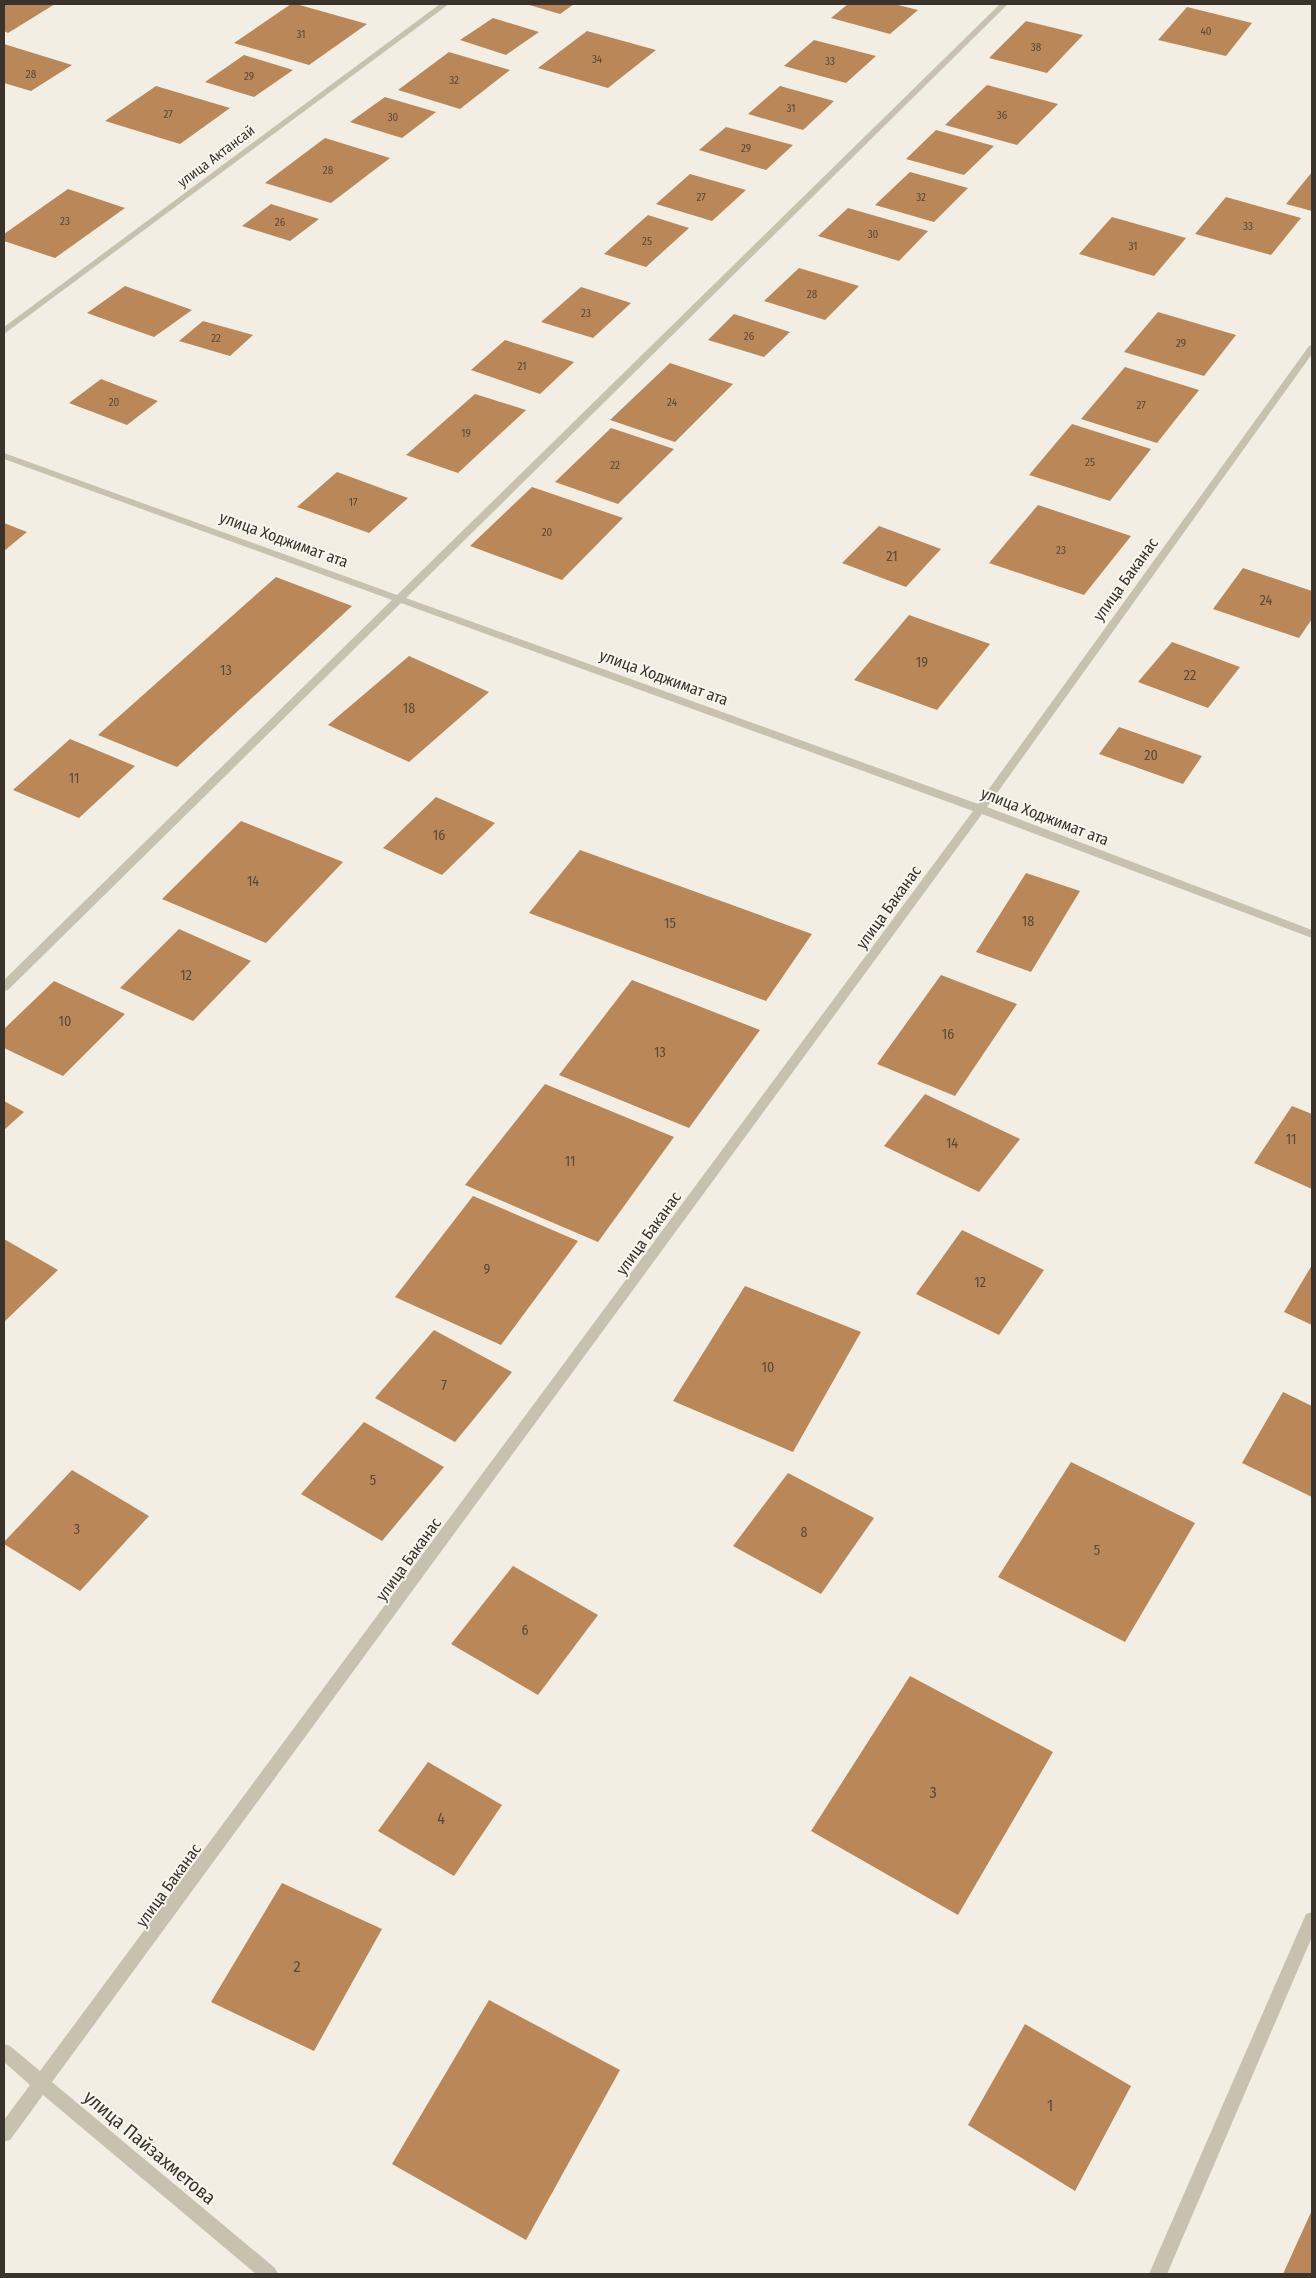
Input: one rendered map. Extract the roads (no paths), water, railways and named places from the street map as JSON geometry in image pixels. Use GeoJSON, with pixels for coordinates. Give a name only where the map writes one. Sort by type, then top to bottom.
{"type":"FeatureCollection","features":[{"type":"Feature","properties":{"kind":"street","name":"улица Актансай"},"geometry":{"type":"LineString","coordinates":[[4,331],[444,4]]}},
{"type":"Feature","properties":{"kind":"street"},"geometry":{"type":"LineString","coordinates":[[4,987],[1004,4]]}},
{"type":"Feature","properties":{"kind":"street","name":"улица Баканас"},"geometry":{"type":"LineString","coordinates":[[4,2134],[980,809],[1312,348]]}},
{"type":"Feature","properties":{"kind":"street","name":"улица Ходжимат ата"},"geometry":{"type":"LineString","coordinates":[[4,456],[980,809],[1312,934]]}},
{"type":"Feature","properties":{"kind":"street"},"geometry":{"type":"LineString","coordinates":[[1158,2274],[1312,1919]]}},
{"type":"Feature","properties":{"kind":"street","name":"улица Пайзахметова"},"geometry":{"type":"LineString","coordinates":[[4,2052],[269,2274]]}}]}
